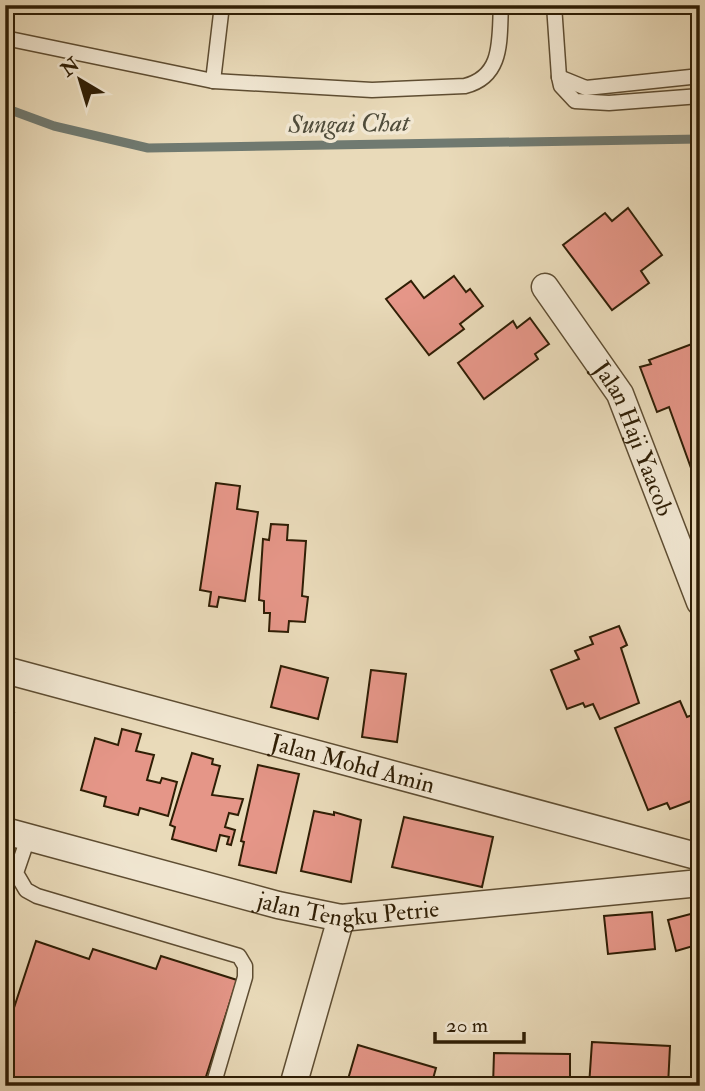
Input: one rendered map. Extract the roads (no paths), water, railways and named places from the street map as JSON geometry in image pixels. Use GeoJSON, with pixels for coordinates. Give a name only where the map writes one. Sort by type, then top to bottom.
{"type":"FeatureCollection","features":[{"type":"Feature","properties":{"kind":"street","name":"Jalan Haji Yaacob"},"geometry":{"type":"LineString","coordinates":[[545,287],[620,394],[700,602]]}},
{"type":"Feature","properties":{"kind":"street","name":"Jalan Mohd Amin"},"geometry":{"type":"LineString","coordinates":[[5,670],[700,857]]}},
{"type":"Feature","properties":{"kind":"street","name":"jalan Tengku Petrie"},"geometry":{"type":"LineString","coordinates":[[17,835],[278,905],[341,918],[700,883]]}},
{"type":"Feature","properties":{"kind":"street"},"geometry":{"type":"LineString","coordinates":[[293,1086],[341,918]]}},
{"type":"Feature","properties":{"kind":"lane"},"geometry":{"type":"LineString","coordinates":[[213,81],[222,5]]}},
{"type":"Feature","properties":{"kind":"lane"},"geometry":{"type":"LineString","coordinates":[[5,38],[213,81],[372,89],[465,86],[480,82],[495,68],[501,5]]}},
{"type":"Feature","properties":{"kind":"lane"},"geometry":{"type":"LineString","coordinates":[[554,5],[559,77],[561,86],[575,101],[609,103],[700,96]]}},
{"type":"Feature","properties":{"kind":"lane"},"geometry":{"type":"LineString","coordinates":[[559,77],[586,88],[700,76]]}},
{"type":"Feature","properties":{"kind":"lane"},"geometry":{"type":"LineString","coordinates":[[17,835],[16,873],[26,890],[37,896],[239,956],[245,966],[245,977],[213,1086]]}},
{"type":"Feature","properties":{"kind":"waterway","name":"Sungai Chat"},"geometry":{"type":"LineString","coordinates":[[5,108],[54,126],[148,148],[700,139]]}}]}
